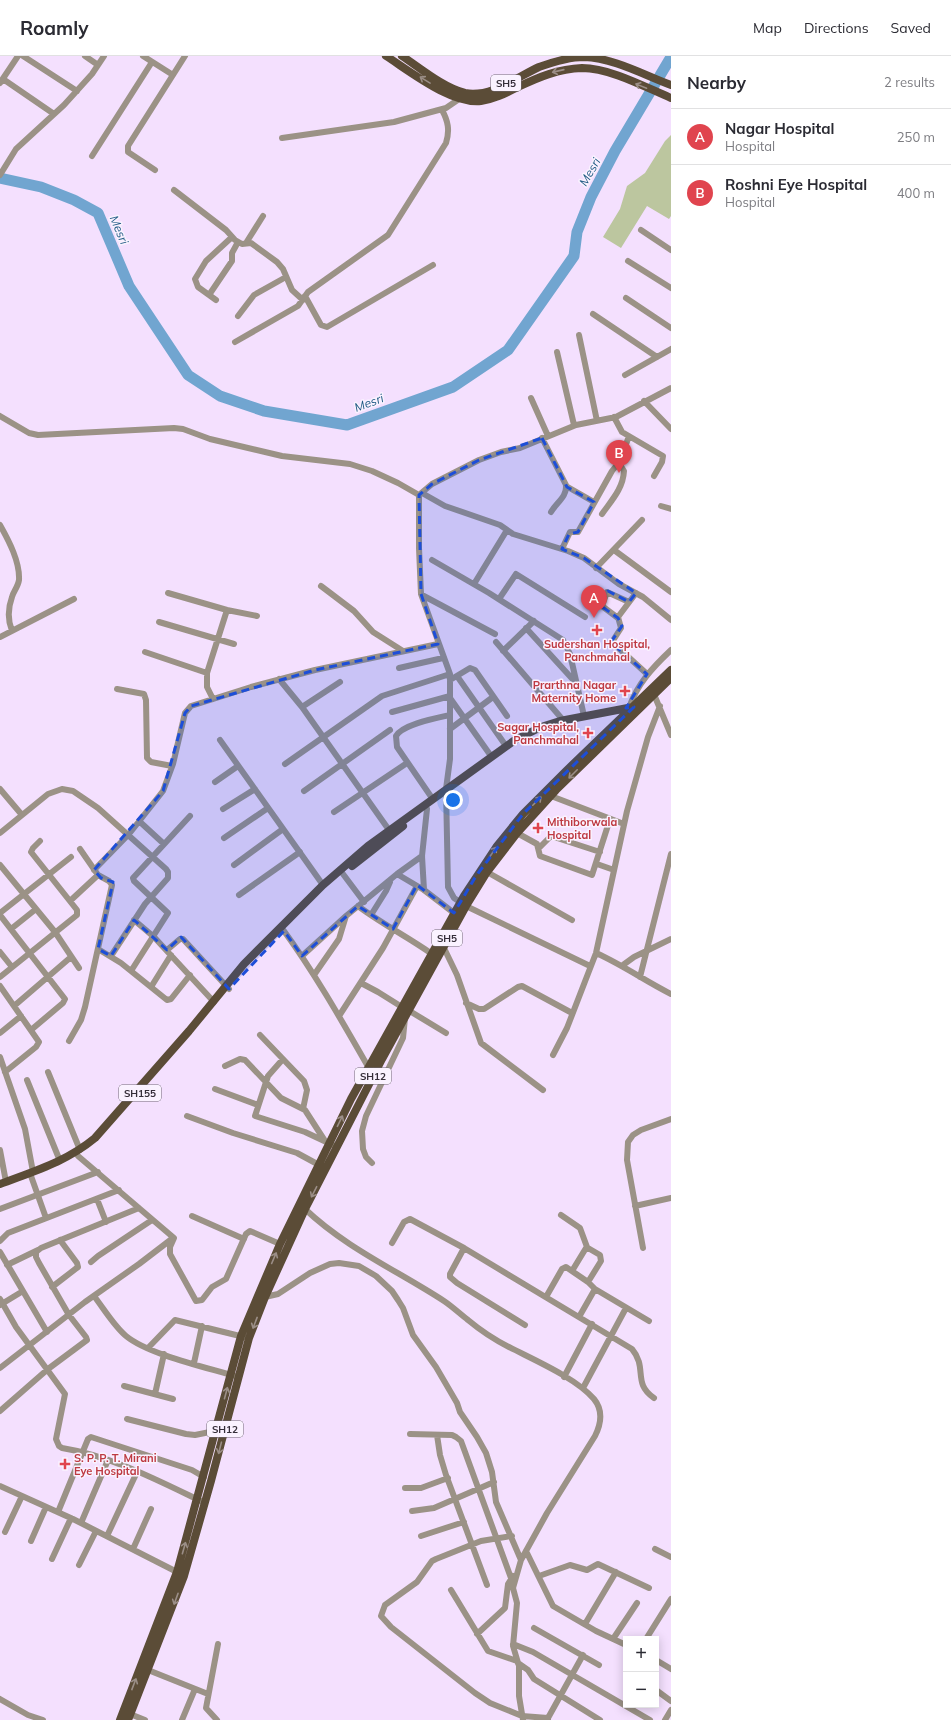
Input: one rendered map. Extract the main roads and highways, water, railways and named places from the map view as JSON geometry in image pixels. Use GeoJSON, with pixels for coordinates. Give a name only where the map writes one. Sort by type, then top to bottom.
{"type":"FeatureCollection","features":[{"type":"Feature","properties":{"kind":"main road","name":"SH5"},"geometry":{"type":"LineString","coordinates":[[386,56],[434,86],[480,101],[498,97],[546,75],[574,69],[598,70],[671,98]]}},
{"type":"Feature","properties":{"kind":"main road","name":"SH5"},"geometry":{"type":"LineString","coordinates":[[402,56],[464,96],[481,93],[539,67],[573,57],[595,58],[616,64],[671,85]]}},
{"type":"Feature","properties":{"kind":"main road"},"geometry":{"type":"LineString","coordinates":[[653,691],[671,670]]}},
{"type":"Feature","properties":{"kind":"main road"},"geometry":{"type":"LineString","coordinates":[[245,1337],[280,1244],[327,1142],[389,1031],[405,1011],[432,954],[454,913],[464,904],[476,876],[497,846],[523,814],[566,770],[627,717],[635,707],[653,691],[671,678]]}},
{"type":"Feature","properties":{"kind":"main road","name":"SH155"},"geometry":{"type":"LineString","coordinates":[[264,947],[284,931],[343,874],[427,809],[491,756],[506,746],[541,727],[563,720],[635,707]]}},
{"type":"Feature","properties":{"kind":"main road","name":"SH155"},"geometry":{"type":"LineString","coordinates":[[2,1185],[32,1174],[79,1153],[95,1142],[166,1065],[251,960],[323,885],[389,830],[432,798],[446,792],[516,745],[536,734],[553,727],[585,720],[613,715],[627,717]]}},
{"type":"Feature","properties":{"kind":"main road","name":"SH5"},"geometry":{"type":"LineString","coordinates":[[387,1049],[405,1011],[443,946],[464,904],[487,872],[517,833],[627,717]]}},
{"type":"Feature","properties":{"kind":"main road","name":"SH155"},"geometry":{"type":"LineString","coordinates":[[32,1174],[79,1153],[95,1138],[228,988]]}},
{"type":"Feature","properties":{"kind":"main road","name":"SH12"},"geometry":{"type":"LineString","coordinates":[[129,1717],[148,1670],[180,1574],[245,1337],[305,1209],[387,1049]]}},
{"type":"Feature","properties":{"kind":"main road"},"geometry":{"type":"LineString","coordinates":[[201,1501],[204,1477],[215,1431],[234,1375]]}},
{"type":"Feature","properties":{"kind":"main road"},"geometry":{"type":"LineString","coordinates":[[120,1720],[180,1574]]}},
{"type":"Feature","properties":{"kind":"waterway","name":"Mesri"},"geometry":{"type":"LineString","coordinates":[[0,178],[41,187],[74,200],[98,213],[129,286],[188,375],[220,396],[264,411],[347,425],[453,387],[508,350],[574,256],[577,232],[591,197],[615,151],[671,57]]}},
{"type":"Feature","properties":{"kind":"place","name":"Roshni Eye Hospital"},"geometry":{"type":"Point","coordinates":[619,473]}},
{"type":"Feature","properties":{"kind":"place","name":"Nagar Hospital"},"geometry":{"type":"Point","coordinates":[594,618]}},
{"type":"Feature","properties":{"kind":"place","name":"Sudershan Hospital, Panchmahal"},"geometry":{"type":"Point","coordinates":[597,630]}},
{"type":"Feature","properties":{"kind":"place","name":"Prarthna Nagar Maternity Home"},"geometry":{"type":"Point","coordinates":[625,691]}},
{"type":"Feature","properties":{"kind":"place","name":"Sagar Hospital, Panchmahal"},"geometry":{"type":"Point","coordinates":[588,733]}},
{"type":"Feature","properties":{"kind":"place","name":"Mithiborwala Hospital"},"geometry":{"type":"Point","coordinates":[538,828]}},
{"type":"Feature","properties":{"kind":"place","name":"S. P. P. T. Mirani Eye Hospital"},"geometry":{"type":"Point","coordinates":[65,1464]}}]}
